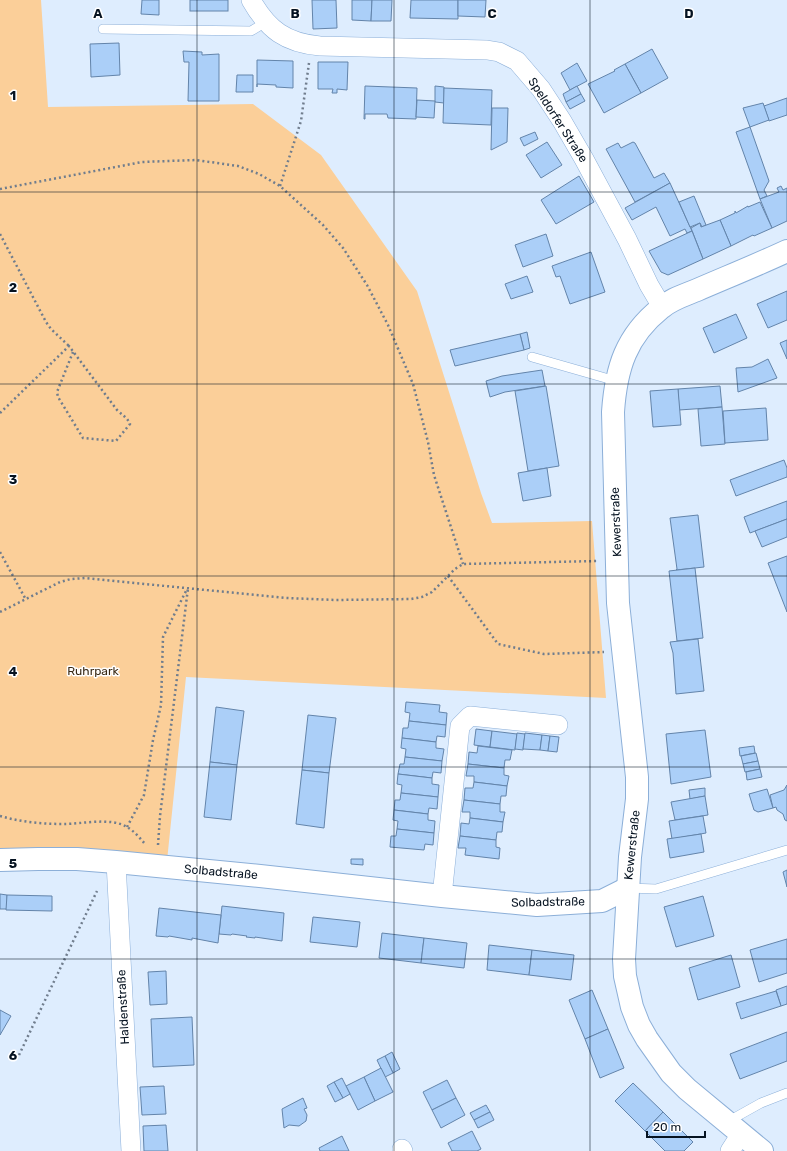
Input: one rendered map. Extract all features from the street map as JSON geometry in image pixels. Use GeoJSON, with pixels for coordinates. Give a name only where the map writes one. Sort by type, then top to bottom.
{"type":"FeatureCollection","features":[{"type":"Feature","properties":{"kind":"street","name":"Speldorfer Straße"},"geometry":{"type":"LineString","coordinates":[[251,0],[266,22],[280,35],[308,45],[487,50],[499,52],[517,61],[541,90],[562,121],[588,166],[627,239],[649,285],[662,307]]}},
{"type":"Feature","properties":{"kind":"street","name":"Kewerstraße"},"geometry":{"type":"LineString","coordinates":[[762,1151],[733,1136],[671,1074],[655,1052],[639,1025],[628,993],[624,958],[628,888],[637,799],[637,777],[618,603],[613,426],[616,382],[624,354],[641,328],[662,307],[707,285],[751,268],[787,251]]}},
{"type":"Feature","properties":{"kind":"street"},"geometry":{"type":"LineString","coordinates":[[442,896],[460,726],[470,716],[558,725]]}},
{"type":"Feature","properties":{"kind":"street","name":"Solbadstraße"},"geometry":{"type":"LineString","coordinates":[[0,860],[77,859],[165,866],[517,904],[561,904],[602,901],[628,888]]}},
{"type":"Feature","properties":{"kind":"street","name":"Haldenstraße"},"geometry":{"type":"LineString","coordinates":[[116,862],[131,1151]]}},
{"type":"Feature","properties":{"kind":"lane"},"geometry":{"type":"LineString","coordinates":[[103,29],[251,31],[266,22]]}},
{"type":"Feature","properties":{"kind":"lane"},"geometry":{"type":"LineString","coordinates":[[532,357],[616,382]]}},
{"type":"Feature","properties":{"kind":"lane","name":"Kewerstraße"},"geometry":{"type":"LineString","coordinates":[[628,888],[656,889],[787,850]]}},
{"type":"Feature","properties":{"kind":"lane"},"geometry":{"type":"LineString","coordinates":[[733,1136],[761,1103],[787,1093]]}},
{"type":"Feature","properties":{"kind":"path"},"geometry":{"type":"LineString","coordinates":[[280,186],[301,121],[308,64],[308,45]]}},
{"type":"Feature","properties":{"kind":"path"},"geometry":{"type":"LineString","coordinates":[[0,189],[142,162],[196,160],[238,166],[259,174],[280,186],[323,225],[343,248],[367,284],[388,325],[413,384],[428,442],[434,475],[463,564]]}},
{"type":"Feature","properties":{"kind":"path"},"geometry":{"type":"LineString","coordinates":[[0,234],[46,322],[69,346],[117,410],[129,420],[130,424],[116,441],[84,438],[58,397],[57,392],[73,352]]}},
{"type":"Feature","properties":{"kind":"path"},"geometry":{"type":"LineString","coordinates":[[0,413],[69,346]]}},
{"type":"Feature","properties":{"kind":"path"},"geometry":{"type":"LineString","coordinates":[[0,552],[25,598]]}},
{"type":"Feature","properties":{"kind":"path"},"geometry":{"type":"LineString","coordinates":[[0,612],[25,598],[60,582],[78,579],[100,579],[293,598],[411,600],[432,592],[454,569],[463,564],[618,561]]}},
{"type":"Feature","properties":{"kind":"path"},"geometry":{"type":"LineString","coordinates":[[448,576],[498,644],[544,654],[623,651]]}},
{"type":"Feature","properties":{"kind":"path"},"geometry":{"type":"LineString","coordinates":[[127,827],[144,795],[153,740],[161,705],[163,637],[188,588]]}},
{"type":"Feature","properties":{"kind":"path"},"geometry":{"type":"LineString","coordinates":[[165,866],[161,849],[158,844],[188,588]]}},
{"type":"Feature","properties":{"kind":"path"},"geometry":{"type":"LineString","coordinates":[[0,816],[22,822],[66,824],[108,822],[127,827],[147,845]]}},
{"type":"Feature","properties":{"kind":"path"},"geometry":{"type":"LineString","coordinates":[[152,845],[158,844]]}},
{"type":"Feature","properties":{"kind":"path"},"geometry":{"type":"LineString","coordinates":[[19,1055],[98,890]]}},
{"type":"Feature","properties":{"kind":"green space","name":"Ruhrpark"},"geometry":{"type":"Polygon","coordinates":[[[0,0],[41,0],[48,107],[253,104],[321,155],[417,291],[481,493],[492,523],[592,521],[606,698],[186,677],[167,861],[0,855],[0,0]]]}},
{"type":"Feature","properties":{"kind":"building"},"geometry":{"type":"Polygon","coordinates":[[[142,0],[159,0],[159,15],[141,14],[142,0]]]}},
{"type":"Feature","properties":{"kind":"building"},"geometry":{"type":"Polygon","coordinates":[[[190,0],[228,0],[228,11],[190,11],[190,0]]]}},
{"type":"Feature","properties":{"kind":"building"},"geometry":{"type":"Polygon","coordinates":[[[312,0],[336,0],[337,28],[313,29],[312,0]]]}},
{"type":"Feature","properties":{"kind":"building"},"geometry":{"type":"Polygon","coordinates":[[[352,0],[372,0],[371,21],[352,20],[352,0]]]}},
{"type":"Feature","properties":{"kind":"building"},"geometry":{"type":"Polygon","coordinates":[[[372,0],[392,0],[391,21],[371,21],[372,0]]]}},
{"type":"Feature","properties":{"kind":"building"},"geometry":{"type":"Polygon","coordinates":[[[411,0],[458,0],[458,19],[410,18],[411,0]]]}},
{"type":"Feature","properties":{"kind":"building"},"geometry":{"type":"Polygon","coordinates":[[[458,0],[486,0],[485,17],[458,16],[458,0]]]}},
{"type":"Feature","properties":{"kind":"building"},"geometry":{"type":"Polygon","coordinates":[[[119,43],[120,75],[91,77],[90,44],[119,43]]]}},
{"type":"Feature","properties":{"kind":"building"},"geometry":{"type":"Polygon","coordinates":[[[652,49],[668,78],[641,93],[625,64],[652,49]]]}},
{"type":"Feature","properties":{"kind":"building"},"geometry":{"type":"Polygon","coordinates":[[[183,51],[202,52],[202,55],[219,54],[219,101],[188,101],[189,62],[184,62],[183,51]]]}},
{"type":"Feature","properties":{"kind":"building"},"geometry":{"type":"Polygon","coordinates":[[[257,60],[293,61],[293,88],[257,84],[257,60]]]}},
{"type":"Feature","properties":{"kind":"building"},"geometry":{"type":"Polygon","coordinates":[[[318,62],[348,62],[347,90],[337,89],[337,93],[332,93],[333,89],[318,89],[318,62]]]}},
{"type":"Feature","properties":{"kind":"building"},"geometry":{"type":"Polygon","coordinates":[[[577,63],[587,81],[570,90],[561,73],[577,63]]]}},
{"type":"Feature","properties":{"kind":"building"},"geometry":{"type":"Polygon","coordinates":[[[625,64],[641,93],[604,113],[588,84],[615,71],[614,70],[625,64]]]}},
{"type":"Feature","properties":{"kind":"building"},"geometry":{"type":"Polygon","coordinates":[[[237,75],[253,75],[253,92],[236,92],[237,75]]]}},
{"type":"Feature","properties":{"kind":"building"},"geometry":{"type":"Polygon","coordinates":[[[365,86],[417,88],[416,119],[388,118],[387,114],[365,114],[364,119],[365,86]]]}},
{"type":"Feature","properties":{"kind":"building"},"geometry":{"type":"Polygon","coordinates":[[[435,86],[444,87],[444,103],[435,102],[435,86]]]}},
{"type":"Feature","properties":{"kind":"building"},"geometry":{"type":"Polygon","coordinates":[[[577,86],[581,94],[566,102],[563,94],[577,86]]]}},
{"type":"Feature","properties":{"kind":"building"},"geometry":{"type":"Polygon","coordinates":[[[444,88],[492,90],[491,125],[443,123],[444,88]]]}},
{"type":"Feature","properties":{"kind":"building"},"geometry":{"type":"Polygon","coordinates":[[[581,94],[585,101],[570,109],[566,102],[581,94]]]}},
{"type":"Feature","properties":{"kind":"building"},"geometry":{"type":"Polygon","coordinates":[[[787,98],[787,115],[769,121],[764,106],[787,98]]]}},
{"type":"Feature","properties":{"kind":"building"},"geometry":{"type":"Polygon","coordinates":[[[417,100],[435,101],[434,118],[416,117],[417,100]]]}},
{"type":"Feature","properties":{"kind":"building"},"geometry":{"type":"Polygon","coordinates":[[[763,103],[769,120],[750,127],[743,108],[763,103]]]}},
{"type":"Feature","properties":{"kind":"building"},"geometry":{"type":"Polygon","coordinates":[[[492,108],[508,108],[507,142],[491,150],[492,108]]]}},
{"type":"Feature","properties":{"kind":"building"},"geometry":{"type":"Polygon","coordinates":[[[750,127],[769,181],[764,190],[767,196],[760,199],[736,132],[750,127]]]}},
{"type":"Feature","properties":{"kind":"building"},"geometry":{"type":"Polygon","coordinates":[[[535,132],[538,139],[524,146],[520,138],[535,132]]]}},
{"type":"Feature","properties":{"kind":"building"},"geometry":{"type":"Polygon","coordinates":[[[547,142],[562,165],[541,178],[526,155],[547,142]]]}},
{"type":"Feature","properties":{"kind":"building"},"geometry":{"type":"Polygon","coordinates":[[[633,142],[635,143],[654,178],[664,173],[670,183],[635,202],[606,149],[618,143],[621,148],[633,142]]]}},
{"type":"Feature","properties":{"kind":"building"},"geometry":{"type":"Polygon","coordinates":[[[579,176],[594,202],[556,224],[541,200],[579,176]]]}},
{"type":"Feature","properties":{"kind":"building"},"geometry":{"type":"Polygon","coordinates":[[[670,183],[692,231],[687,233],[685,229],[670,236],[656,207],[632,220],[625,208],[670,183]]]}},
{"type":"Feature","properties":{"kind":"building"},"geometry":{"type":"Polygon","coordinates":[[[781,186],[783,190],[787,188],[787,221],[772,228],[760,199],[779,192],[777,188],[781,186]]]}},
{"type":"Feature","properties":{"kind":"building"},"geometry":{"type":"Polygon","coordinates":[[[694,196],[706,225],[702,227],[700,223],[690,227],[679,202],[694,196]]]}},
{"type":"Feature","properties":{"kind":"building"},"geometry":{"type":"Polygon","coordinates":[[[760,202],[772,228],[754,236],[753,235],[731,246],[720,220],[735,213],[735,211],[736,213],[748,206],[760,202]]]}},
{"type":"Feature","properties":{"kind":"building"},"geometry":{"type":"Polygon","coordinates":[[[720,220],[731,246],[703,259],[691,228],[700,223],[701,227],[720,220]]]}},
{"type":"Feature","properties":{"kind":"building"},"geometry":{"type":"Polygon","coordinates":[[[692,231],[703,259],[668,275],[661,272],[649,251],[692,231]]]}},
{"type":"Feature","properties":{"kind":"building"},"geometry":{"type":"Polygon","coordinates":[[[546,234],[553,256],[523,267],[515,245],[546,234]]]}},
{"type":"Feature","properties":{"kind":"building"},"geometry":{"type":"Polygon","coordinates":[[[591,252],[605,292],[570,304],[560,276],[556,277],[552,266],[591,252]]]}},
{"type":"Feature","properties":{"kind":"building"},"geometry":{"type":"Polygon","coordinates":[[[527,276],[533,292],[511,299],[505,284],[527,276]]]}},
{"type":"Feature","properties":{"kind":"building"},"geometry":{"type":"Polygon","coordinates":[[[787,291],[787,320],[768,328],[757,304],[787,291]]]}},
{"type":"Feature","properties":{"kind":"building"},"geometry":{"type":"Polygon","coordinates":[[[736,314],[747,338],[714,353],[703,328],[736,314]]]}},
{"type":"Feature","properties":{"kind":"building"},"geometry":{"type":"Polygon","coordinates":[[[527,332],[530,348],[524,350],[520,334],[527,332]]]}},
{"type":"Feature","properties":{"kind":"building"},"geometry":{"type":"Polygon","coordinates":[[[520,334],[524,350],[455,366],[450,350],[520,334]]]}},
{"type":"Feature","properties":{"kind":"building"},"geometry":{"type":"Polygon","coordinates":[[[787,340],[787,359],[780,343],[787,340]]]}},
{"type":"Feature","properties":{"kind":"building"},"geometry":{"type":"Polygon","coordinates":[[[768,359],[777,378],[738,392],[736,368],[752,367],[768,359]]]}},
{"type":"Feature","properties":{"kind":"building"},"geometry":{"type":"Polygon","coordinates":[[[542,370],[545,386],[505,392],[490,397],[486,381],[502,376],[542,370]]]}},
{"type":"Feature","properties":{"kind":"building"},"geometry":{"type":"Polygon","coordinates":[[[546,386],[559,466],[528,471],[515,391],[546,386]]]}},
{"type":"Feature","properties":{"kind":"building"},"geometry":{"type":"Polygon","coordinates":[[[720,386],[722,407],[679,410],[678,389],[720,386]]]}},
{"type":"Feature","properties":{"kind":"building"},"geometry":{"type":"Polygon","coordinates":[[[678,389],[681,425],[653,427],[650,391],[678,389]]]}},
{"type":"Feature","properties":{"kind":"building"},"geometry":{"type":"Polygon","coordinates":[[[722,407],[725,444],[701,446],[698,409],[722,407]]]}},
{"type":"Feature","properties":{"kind":"building"},"geometry":{"type":"Polygon","coordinates":[[[766,408],[768,440],[725,443],[723,411],[766,408]]]}},
{"type":"Feature","properties":{"kind":"building"},"geometry":{"type":"Polygon","coordinates":[[[784,460],[787,468],[787,477],[736,496],[730,480],[784,460]]]}},
{"type":"Feature","properties":{"kind":"building"},"geometry":{"type":"Polygon","coordinates":[[[547,468],[551,496],[523,501],[518,473],[547,468]]]}},
{"type":"Feature","properties":{"kind":"building"},"geometry":{"type":"Polygon","coordinates":[[[787,501],[787,519],[750,533],[744,517],[787,501]]]}},
{"type":"Feature","properties":{"kind":"building"},"geometry":{"type":"Polygon","coordinates":[[[698,515],[704,567],[676,570],[670,518],[698,515]]]}},
{"type":"Feature","properties":{"kind":"building"},"geometry":{"type":"Polygon","coordinates":[[[787,519],[787,537],[762,547],[755,531],[787,519]]]}},
{"type":"Feature","properties":{"kind":"building"},"geometry":{"type":"Polygon","coordinates":[[[787,556],[787,612],[768,563],[787,556]]]}},
{"type":"Feature","properties":{"kind":"building"},"geometry":{"type":"Polygon","coordinates":[[[695,568],[703,638],[677,641],[669,571],[695,568]]]}},
{"type":"Feature","properties":{"kind":"building"},"geometry":{"type":"Polygon","coordinates":[[[698,639],[704,691],[676,694],[673,653],[670,642],[698,639]]]}},
{"type":"Feature","properties":{"kind":"building"},"geometry":{"type":"Polygon","coordinates":[[[406,702],[440,705],[439,712],[447,713],[446,725],[409,721],[410,713],[405,712],[406,702]]]}},
{"type":"Feature","properties":{"kind":"building"},"geometry":{"type":"Polygon","coordinates":[[[216,707],[244,711],[237,765],[210,762],[216,707]]]}},
{"type":"Feature","properties":{"kind":"building"},"geometry":{"type":"Polygon","coordinates":[[[308,715],[336,718],[329,773],[302,770],[308,715]]]}},
{"type":"Feature","properties":{"kind":"building"},"geometry":{"type":"Polygon","coordinates":[[[409,721],[446,725],[445,737],[437,736],[436,742],[402,738],[403,728],[408,728],[409,721]]]}},
{"type":"Feature","properties":{"kind":"building"},"geometry":{"type":"Polygon","coordinates":[[[476,729],[492,731],[490,747],[474,745],[476,729]]]}},
{"type":"Feature","properties":{"kind":"building"},"geometry":{"type":"Polygon","coordinates":[[[705,730],[711,777],[671,784],[666,734],[705,730]]]}},
{"type":"Feature","properties":{"kind":"building"},"geometry":{"type":"Polygon","coordinates":[[[492,731],[517,734],[515,750],[490,747],[492,731]]]}},
{"type":"Feature","properties":{"kind":"building"},"geometry":{"type":"Polygon","coordinates":[[[517,733],[525,734],[523,750],[515,749],[517,733]]]}},
{"type":"Feature","properties":{"kind":"building"},"geometry":{"type":"Polygon","coordinates":[[[525,733],[542,735],[540,750],[523,749],[525,733]]]}},
{"type":"Feature","properties":{"kind":"building"},"geometry":{"type":"Polygon","coordinates":[[[542,735],[550,736],[548,751],[540,750],[542,735]]]}},
{"type":"Feature","properties":{"kind":"building"},"geometry":{"type":"Polygon","coordinates":[[[550,736],[559,737],[557,752],[548,751],[550,736]]]}},
{"type":"Feature","properties":{"kind":"building"},"geometry":{"type":"Polygon","coordinates":[[[402,738],[436,742],[436,748],[444,749],[442,761],[405,757],[406,749],[401,748],[402,738]]]}},
{"type":"Feature","properties":{"kind":"building"},"geometry":{"type":"Polygon","coordinates":[[[478,746],[512,750],[510,760],[505,760],[504,768],[468,764],[469,752],[477,753],[478,746]]]}},
{"type":"Feature","properties":{"kind":"building"},"geometry":{"type":"Polygon","coordinates":[[[754,746],[755,753],[740,756],[739,748],[754,746]]]}},
{"type":"Feature","properties":{"kind":"building"},"geometry":{"type":"Polygon","coordinates":[[[756,753],[758,761],[743,764],[741,756],[756,753]]]}},
{"type":"Feature","properties":{"kind":"building"},"geometry":{"type":"Polygon","coordinates":[[[405,757],[442,761],[441,773],[433,772],[432,778],[398,774],[400,764],[404,764],[405,757]]]}},
{"type":"Feature","properties":{"kind":"building"},"geometry":{"type":"Polygon","coordinates":[[[758,761],[760,769],[745,772],[743,764],[758,761]]]}},
{"type":"Feature","properties":{"kind":"building"},"geometry":{"type":"Polygon","coordinates":[[[210,762],[237,765],[231,820],[204,817],[210,762]]]}},
{"type":"Feature","properties":{"kind":"building"},"geometry":{"type":"Polygon","coordinates":[[[468,764],[504,768],[504,775],[509,776],[507,786],[474,782],[474,776],[466,776],[468,764]]]}},
{"type":"Feature","properties":{"kind":"building"},"geometry":{"type":"Polygon","coordinates":[[[760,769],[762,777],[747,780],[746,772],[760,769]]]}},
{"type":"Feature","properties":{"kind":"building"},"geometry":{"type":"Polygon","coordinates":[[[302,770],[329,773],[324,828],[296,824],[302,770]]]}},
{"type":"Feature","properties":{"kind":"building"},"geometry":{"type":"Polygon","coordinates":[[[398,774],[432,778],[432,784],[439,785],[438,797],[401,793],[402,785],[397,784],[398,774]]]}},
{"type":"Feature","properties":{"kind":"building"},"geometry":{"type":"Polygon","coordinates":[[[474,782],[507,786],[506,796],[501,796],[500,804],[464,800],[465,788],[473,788],[474,782]]]}},
{"type":"Feature","properties":{"kind":"building"},"geometry":{"type":"Polygon","coordinates":[[[787,785],[787,821],[776,807],[773,808],[770,795],[784,790],[787,785]]]}},
{"type":"Feature","properties":{"kind":"building"},"geometry":{"type":"Polygon","coordinates":[[[705,788],[705,796],[690,799],[689,790],[705,788]]]}},
{"type":"Feature","properties":{"kind":"building"},"geometry":{"type":"Polygon","coordinates":[[[767,789],[773,808],[758,812],[754,810],[749,794],[767,789]]]}},
{"type":"Feature","properties":{"kind":"building"},"geometry":{"type":"Polygon","coordinates":[[[401,793],[438,797],[437,809],[429,808],[428,814],[394,810],[395,800],[400,800],[401,793]]]}},
{"type":"Feature","properties":{"kind":"building"},"geometry":{"type":"Polygon","coordinates":[[[705,796],[708,815],[675,820],[671,802],[705,796]]]}},
{"type":"Feature","properties":{"kind":"building"},"geometry":{"type":"Polygon","coordinates":[[[464,800],[500,804],[500,812],[505,812],[503,822],[470,818],[470,812],[462,812],[464,800]]]}},
{"type":"Feature","properties":{"kind":"building"},"geometry":{"type":"Polygon","coordinates":[[[394,810],[428,814],[428,820],[435,821],[434,833],[397,829],[398,821],[393,820],[394,810]]]}},
{"type":"Feature","properties":{"kind":"building"},"geometry":{"type":"Polygon","coordinates":[[[703,816],[706,833],[672,839],[669,821],[703,816]]]}},
{"type":"Feature","properties":{"kind":"building"},"geometry":{"type":"Polygon","coordinates":[[[470,818],[503,822],[502,832],[497,832],[496,840],[460,836],[461,823],[469,824],[470,818]]]}},
{"type":"Feature","properties":{"kind":"building"},"geometry":{"type":"Polygon","coordinates":[[[397,829],[434,833],[433,845],[425,844],[424,850],[390,847],[391,836],[396,836],[397,829]]]}},
{"type":"Feature","properties":{"kind":"building"},"geometry":{"type":"Polygon","coordinates":[[[701,834],[704,852],[670,858],[667,839],[701,834]]]}},
{"type":"Feature","properties":{"kind":"building"},"geometry":{"type":"Polygon","coordinates":[[[460,836],[496,840],[496,847],[500,848],[499,859],[465,855],[466,848],[458,848],[460,836]]]}},
{"type":"Feature","properties":{"kind":"building"},"geometry":{"type":"Polygon","coordinates":[[[351,859],[363,859],[363,865],[351,864],[351,859]]]}},
{"type":"Feature","properties":{"kind":"building"},"geometry":{"type":"Polygon","coordinates":[[[787,870],[787,887],[783,872],[787,870]]]}},
{"type":"Feature","properties":{"kind":"building"},"geometry":{"type":"Polygon","coordinates":[[[0,894],[7,895],[7,909],[0,909],[0,894]]]}},
{"type":"Feature","properties":{"kind":"building"},"geometry":{"type":"Polygon","coordinates":[[[7,895],[52,896],[52,911],[6,910],[7,895]]]}},
{"type":"Feature","properties":{"kind":"building"},"geometry":{"type":"Polygon","coordinates":[[[703,896],[714,936],[676,947],[664,907],[703,896]]]}},
{"type":"Feature","properties":{"kind":"building"},"geometry":{"type":"Polygon","coordinates":[[[222,906],[284,913],[282,941],[232,934],[219,934],[222,906]]]}},
{"type":"Feature","properties":{"kind":"building"},"geometry":{"type":"Polygon","coordinates":[[[159,908],[221,915],[218,943],[192,938],[192,940],[169,936],[156,936],[159,908]]]}},
{"type":"Feature","properties":{"kind":"building"},"geometry":{"type":"Polygon","coordinates":[[[313,917],[360,922],[357,947],[310,942],[313,917]]]}},
{"type":"Feature","properties":{"kind":"building"},"geometry":{"type":"Polygon","coordinates":[[[382,933],[424,938],[421,963],[379,958],[382,933]]]}},
{"type":"Feature","properties":{"kind":"building"},"geometry":{"type":"Polygon","coordinates":[[[424,938],[467,943],[464,968],[421,963],[424,938]]]}},
{"type":"Feature","properties":{"kind":"building"},"geometry":{"type":"Polygon","coordinates":[[[787,939],[787,973],[759,982],[750,950],[787,939]]]}},
{"type":"Feature","properties":{"kind":"building"},"geometry":{"type":"Polygon","coordinates":[[[489,945],[532,950],[529,975],[487,970],[489,945]]]}},
{"type":"Feature","properties":{"kind":"building"},"geometry":{"type":"Polygon","coordinates":[[[532,950],[574,955],[571,980],[529,975],[532,950]]]}},
{"type":"Feature","properties":{"kind":"building"},"geometry":{"type":"Polygon","coordinates":[[[731,955],[740,987],[698,1000],[689,968],[731,955]]]}},
{"type":"Feature","properties":{"kind":"building"},"geometry":{"type":"Polygon","coordinates":[[[166,971],[167,1004],[150,1005],[148,972],[166,971]]]}},
{"type":"Feature","properties":{"kind":"building"},"geometry":{"type":"Polygon","coordinates":[[[787,986],[787,1004],[781,1006],[776,990],[787,986]]]}},
{"type":"Feature","properties":{"kind":"building"},"geometry":{"type":"Polygon","coordinates":[[[592,990],[608,1029],[585,1039],[569,1000],[592,990]]]}},
{"type":"Feature","properties":{"kind":"building"},"geometry":{"type":"Polygon","coordinates":[[[776,991],[781,1006],[741,1019],[736,1003],[776,991]]]}},
{"type":"Feature","properties":{"kind":"building"},"geometry":{"type":"Polygon","coordinates":[[[0,1010],[11,1016],[0,1035],[0,1010]]]}},
{"type":"Feature","properties":{"kind":"building"},"geometry":{"type":"Polygon","coordinates":[[[192,1017],[194,1065],[153,1067],[151,1019],[192,1017]]]}},
{"type":"Feature","properties":{"kind":"building"},"geometry":{"type":"Polygon","coordinates":[[[608,1029],[624,1068],[600,1078],[585,1039],[608,1029]]]}},
{"type":"Feature","properties":{"kind":"building"},"geometry":{"type":"Polygon","coordinates":[[[787,1032],[787,1061],[740,1079],[730,1054],[787,1032]]]}},
{"type":"Feature","properties":{"kind":"building"},"geometry":{"type":"Polygon","coordinates":[[[392,1052],[400,1069],[393,1073],[385,1056],[392,1052]]]}},
{"type":"Feature","properties":{"kind":"building"},"geometry":{"type":"Polygon","coordinates":[[[385,1056],[393,1073],[385,1077],[377,1060],[385,1056]]]}},
{"type":"Feature","properties":{"kind":"building"},"geometry":{"type":"Polygon","coordinates":[[[381,1068],[393,1092],[375,1101],[364,1077],[381,1068]]]}},
{"type":"Feature","properties":{"kind":"building"},"geometry":{"type":"Polygon","coordinates":[[[364,1077],[375,1101],[358,1110],[346,1086],[364,1077]]]}},
{"type":"Feature","properties":{"kind":"building"},"geometry":{"type":"Polygon","coordinates":[[[342,1078],[350,1094],[343,1098],[334,1082],[342,1078]]]}},
{"type":"Feature","properties":{"kind":"building"},"geometry":{"type":"Polygon","coordinates":[[[447,1080],[456,1098],[432,1110],[423,1092],[447,1080]]]}},
{"type":"Feature","properties":{"kind":"building"},"geometry":{"type":"Polygon","coordinates":[[[334,1082],[343,1098],[335,1102],[327,1086],[334,1082]]]}},
{"type":"Feature","properties":{"kind":"building"},"geometry":{"type":"Polygon","coordinates":[[[633,1083],[663,1112],[645,1131],[615,1101],[633,1083]]]}},
{"type":"Feature","properties":{"kind":"building"},"geometry":{"type":"Polygon","coordinates":[[[164,1086],[166,1114],[142,1115],[140,1087],[164,1086]]]}},
{"type":"Feature","properties":{"kind":"building"},"geometry":{"type":"Polygon","coordinates":[[[303,1098],[307,1108],[304,1109],[307,1115],[306,1121],[299,1126],[289,1125],[284,1128],[282,1109],[303,1098]]]}},
{"type":"Feature","properties":{"kind":"building"},"geometry":{"type":"Polygon","coordinates":[[[456,1098],[465,1115],[441,1128],[432,1110],[456,1098]]]}},
{"type":"Feature","properties":{"kind":"building"},"geometry":{"type":"Polygon","coordinates":[[[486,1105],[490,1112],[474,1120],[470,1113],[486,1105]]]}},
{"type":"Feature","properties":{"kind":"building"},"geometry":{"type":"Polygon","coordinates":[[[490,1112],[494,1120],[478,1128],[474,1120],[490,1112]]]}},
{"type":"Feature","properties":{"kind":"building"},"geometry":{"type":"Polygon","coordinates":[[[663,1112],[693,1142],[684,1151],[665,1151],[645,1131],[663,1112]]]}},
{"type":"Feature","properties":{"kind":"building"},"geometry":{"type":"Polygon","coordinates":[[[166,1125],[168,1151],[144,1151],[143,1126],[166,1125]]]}},
{"type":"Feature","properties":{"kind":"building"},"geometry":{"type":"Polygon","coordinates":[[[472,1131],[481,1149],[477,1151],[452,1151],[448,1143],[472,1131]]]}},
{"type":"Feature","properties":{"kind":"building"},"geometry":{"type":"Polygon","coordinates":[[[342,1136],[349,1151],[320,1151],[319,1148],[342,1136]]]}}]}
